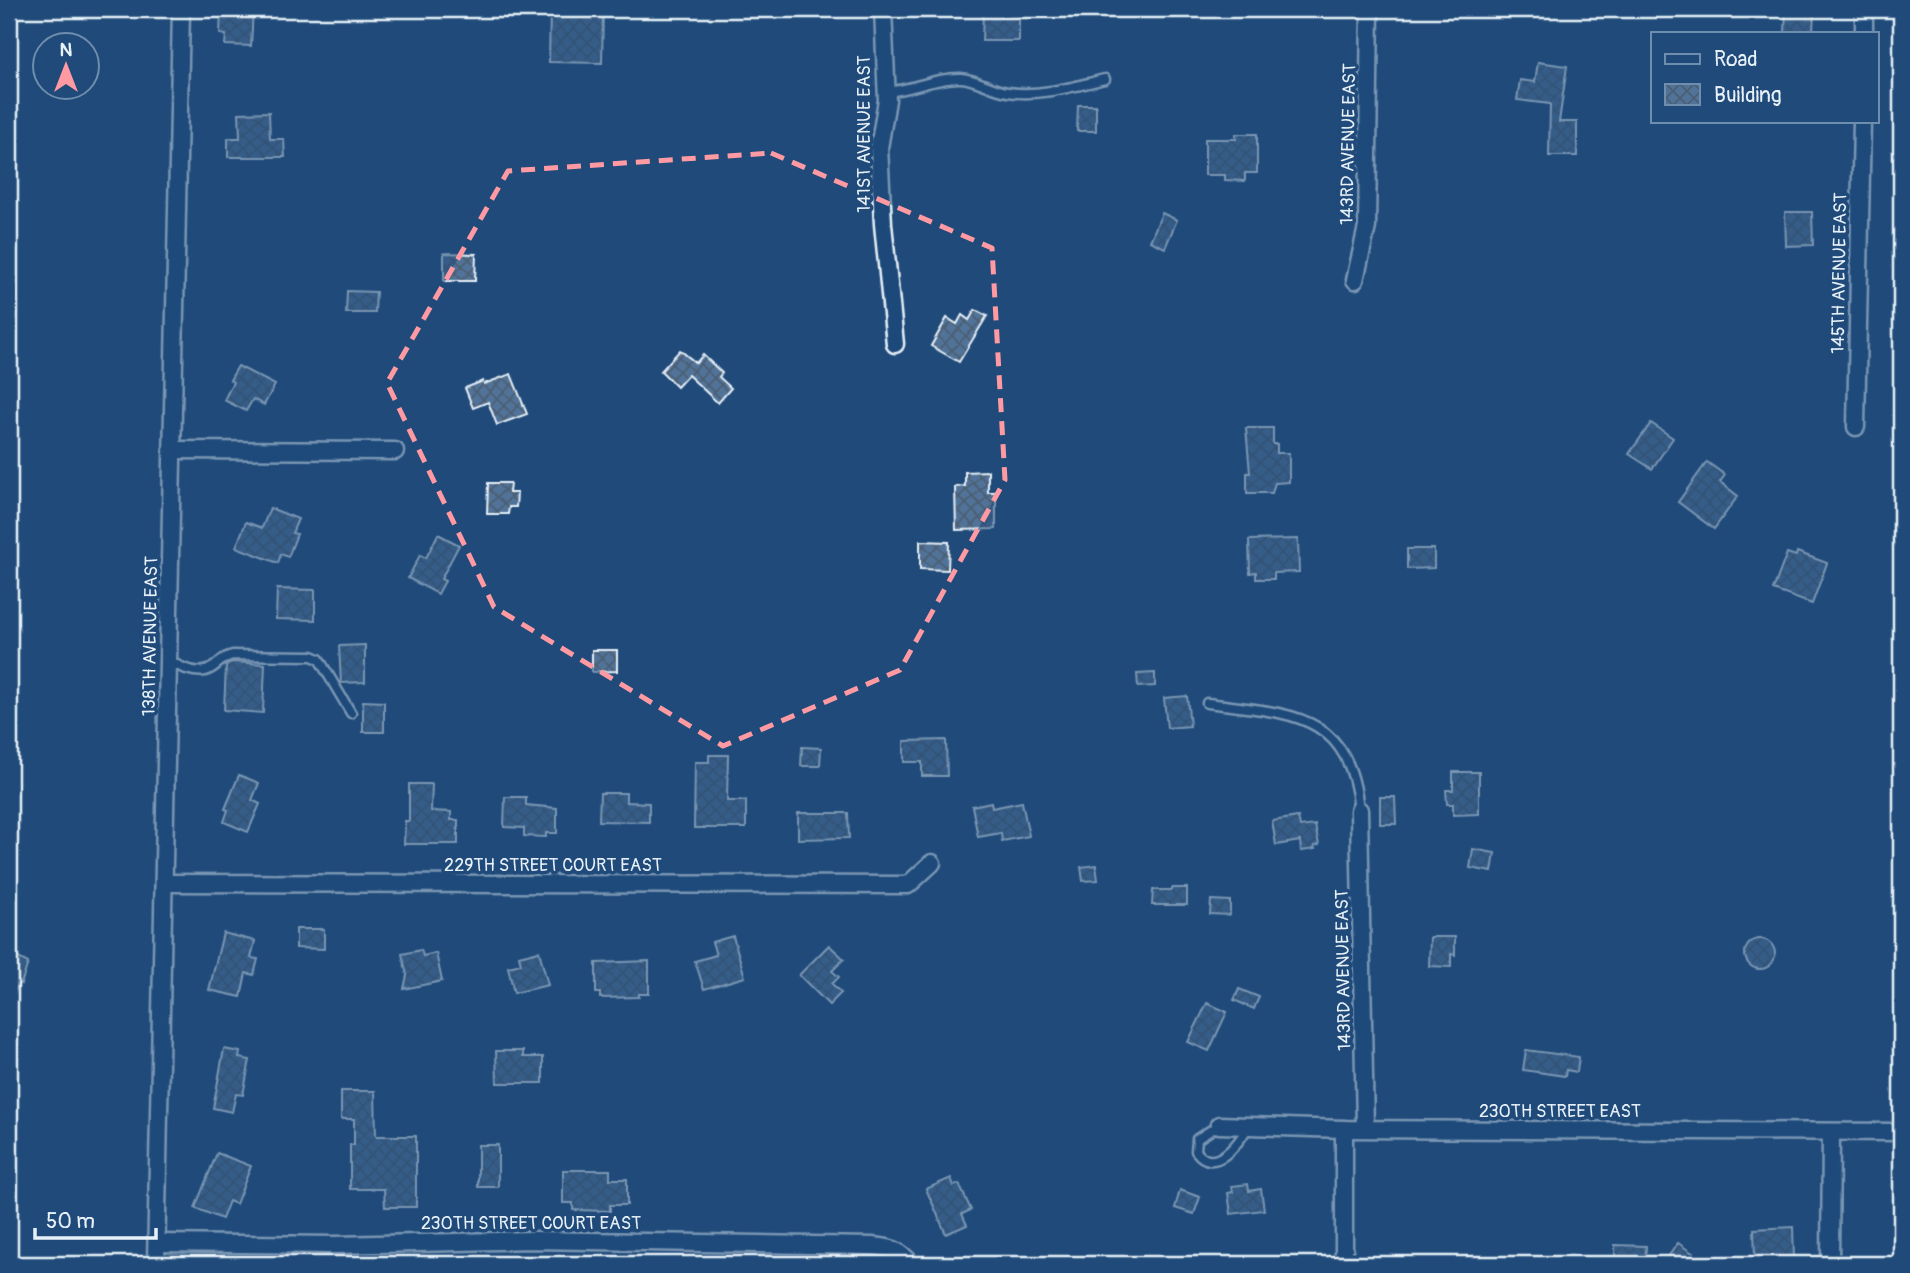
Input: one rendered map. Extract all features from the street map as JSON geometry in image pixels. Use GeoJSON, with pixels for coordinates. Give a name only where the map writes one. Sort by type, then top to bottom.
{"type":"FeatureCollection","features":[{"type":"Feature","properties":{"kind":"street","name":"138TH AVENUE EAST"},"geometry":{"type":"LineString","coordinates":[[156,1264],[181,9]]}},
{"type":"Feature","properties":{"kind":"street","name":"141ST AVENUE EAST"},"geometry":{"type":"LineString","coordinates":[[883,9],[886,92],[879,148],[883,224],[895,344]]}},
{"type":"Feature","properties":{"kind":"street","name":"143RD AVENUE EAST"},"geometry":{"type":"LineString","coordinates":[[1355,280],[1367,226],[1370,9]]}},
{"type":"Feature","properties":{"kind":"street"},"geometry":{"type":"LineString","coordinates":[[1864,9],[1864,32]]}},
{"type":"Feature","properties":{"kind":"street","name":"145TH AVENUE EAST"},"geometry":{"type":"LineString","coordinates":[[1856,427],[1862,122]]}},
{"type":"Feature","properties":{"kind":"street"},"geometry":{"type":"LineString","coordinates":[[173,450],[396,451]]}},
{"type":"Feature","properties":{"kind":"street","name":"143RD AVENUE EAST"},"geometry":{"type":"LineString","coordinates":[[1359,810],[1365,1128]]}},
{"type":"Feature","properties":{"kind":"street","name":"229TH STREET COURT EAST"},"geometry":{"type":"LineString","coordinates":[[165,883],[908,885],[932,863]]}},
{"type":"Feature","properties":{"kind":"street","name":"230TH STREET EAST"},"geometry":{"type":"LineString","coordinates":[[1219,1125],[1344,1129],[1901,1132]]}},
{"type":"Feature","properties":{"kind":"street"},"geometry":{"type":"LineString","coordinates":[[1344,1129],[1344,1264]]}},
{"type":"Feature","properties":{"kind":"street"},"geometry":{"type":"LineString","coordinates":[[1830,1264],[1831,1132]]}},
{"type":"Feature","properties":{"kind":"street","name":"230TH STREET COURT EAST"},"geometry":{"type":"LineString","coordinates":[[157,1243],[336,1245],[533,1240],[872,1246],[895,1249],[907,1259]]}},
{"type":"Feature","properties":{"kind":"lane"},"geometry":{"type":"LineString","coordinates":[[886,92],[907,90],[947,78],[964,78],[1008,92],[1028,93],[1105,79]]}},
{"type":"Feature","properties":{"kind":"lane"},"geometry":{"type":"LineString","coordinates":[[169,660],[176,666],[200,671],[209,670],[225,657],[233,655],[316,657],[328,671],[351,713]]}},
{"type":"Feature","properties":{"kind":"lane"},"geometry":{"type":"LineString","coordinates":[[1208,703],[1284,713],[1306,720],[1324,730],[1338,744],[1346,758],[1357,787],[1359,810]]}},
{"type":"Feature","properties":{"kind":"lane"},"geometry":{"type":"LineString","coordinates":[[1219,1125],[1197,1139],[1196,1151],[1202,1159],[1209,1161],[1221,1157],[1239,1143],[1248,1126]]}},
{"type":"Feature","properties":{"kind":"highlighted area"},"geometry":{"type":"Polygon","coordinates":[[[771,153],[992,248],[1005,480],[900,670],[723,746],[494,607],[387,383],[508,171],[771,153]]]}},
{"type":"Feature","properties":{"kind":"building"},"geometry":{"type":"Polygon","coordinates":[[[221,9],[253,9],[251,46],[225,45],[226,35],[220,34],[221,9]]]}},
{"type":"Feature","properties":{"kind":"building"},"geometry":{"type":"Polygon","coordinates":[[[550,9],[603,9],[602,63],[549,62],[550,9]]]}},
{"type":"Feature","properties":{"kind":"building"},"geometry":{"type":"Polygon","coordinates":[[[983,9],[1019,9],[1019,41],[982,41],[983,9]]]}},
{"type":"Feature","properties":{"kind":"building"},"geometry":{"type":"Polygon","coordinates":[[[1786,9],[1814,9],[1813,32],[1785,32],[1786,9]]]}},
{"type":"Feature","properties":{"kind":"building"},"geometry":{"type":"Polygon","coordinates":[[[1538,62],[1567,66],[1559,122],[1577,122],[1577,156],[1549,156],[1550,104],[1517,100],[1520,80],[1535,82],[1538,62]]]}},
{"type":"Feature","properties":{"kind":"building"},"geometry":{"type":"Polygon","coordinates":[[[1078,105],[1096,105],[1096,131],[1077,131],[1078,105]]]}},
{"type":"Feature","properties":{"kind":"building"},"geometry":{"type":"Polygon","coordinates":[[[269,112],[270,139],[284,139],[285,157],[228,157],[228,138],[240,138],[239,113],[269,112]]]}},
{"type":"Feature","properties":{"kind":"building"},"geometry":{"type":"Polygon","coordinates":[[[1236,134],[1257,134],[1257,173],[1245,173],[1245,181],[1225,180],[1225,175],[1205,175],[1205,139],[1236,139],[1236,134]]]}},
{"type":"Feature","properties":{"kind":"building"},"geometry":{"type":"Polygon","coordinates":[[[1785,212],[1812,212],[1813,245],[1786,246],[1785,212]]]}},
{"type":"Feature","properties":{"kind":"building"},"geometry":{"type":"Polygon","coordinates":[[[1162,213],[1177,220],[1165,248],[1150,241],[1162,213]]]}},
{"type":"Feature","properties":{"kind":"building"},"geometry":{"type":"Polygon","coordinates":[[[444,253],[476,254],[475,281],[444,281],[444,253]]]}},
{"type":"Feature","properties":{"kind":"building"},"geometry":{"type":"Polygon","coordinates":[[[347,291],[376,292],[375,313],[346,313],[347,291]]]}},
{"type":"Feature","properties":{"kind":"building"},"geometry":{"type":"Polygon","coordinates":[[[975,310],[987,316],[959,362],[931,346],[947,318],[957,324],[962,315],[969,320],[975,310]]]}},
{"type":"Feature","properties":{"kind":"building"},"geometry":{"type":"Polygon","coordinates":[[[680,350],[696,363],[703,355],[722,373],[719,377],[731,388],[718,403],[688,375],[677,387],[661,371],[680,350]]]}},
{"type":"Feature","properties":{"kind":"building"},"geometry":{"type":"Polygon","coordinates":[[[238,366],[275,385],[264,405],[253,399],[246,411],[224,400],[238,366]]]}},
{"type":"Feature","properties":{"kind":"building"},"geometry":{"type":"Polygon","coordinates":[[[511,374],[527,414],[497,425],[488,402],[473,408],[465,388],[511,374]]]}},
{"type":"Feature","properties":{"kind":"building"},"geometry":{"type":"Polygon","coordinates":[[[1651,423],[1673,438],[1652,469],[1629,454],[1651,423]]]}},
{"type":"Feature","properties":{"kind":"building"},"geometry":{"type":"Polygon","coordinates":[[[1246,428],[1273,428],[1273,444],[1277,444],[1277,453],[1289,453],[1289,482],[1275,483],[1272,493],[1247,493],[1247,473],[1250,473],[1246,428]]]}},
{"type":"Feature","properties":{"kind":"building"},"geometry":{"type":"Polygon","coordinates":[[[1707,462],[1725,475],[1720,482],[1738,496],[1714,529],[1678,502],[1707,462]]]}},
{"type":"Feature","properties":{"kind":"building"},"geometry":{"type":"Polygon","coordinates":[[[988,471],[988,492],[996,492],[996,529],[956,530],[955,487],[965,486],[965,472],[988,471]]]}},
{"type":"Feature","properties":{"kind":"building"},"geometry":{"type":"Polygon","coordinates":[[[488,483],[510,483],[509,493],[517,493],[516,507],[509,507],[508,514],[487,514],[488,483]]]}},
{"type":"Feature","properties":{"kind":"building"},"geometry":{"type":"Polygon","coordinates":[[[270,508],[298,519],[292,533],[297,534],[288,557],[281,554],[278,563],[236,547],[246,522],[262,528],[270,508]]]}},
{"type":"Feature","properties":{"kind":"building"},"geometry":{"type":"Polygon","coordinates":[[[438,534],[459,545],[441,579],[445,581],[438,594],[408,578],[420,555],[426,558],[438,534]]]}},
{"type":"Feature","properties":{"kind":"building"},"geometry":{"type":"Polygon","coordinates":[[[1298,539],[1299,572],[1274,573],[1274,579],[1256,579],[1256,572],[1250,573],[1249,540],[1298,539]]]}},
{"type":"Feature","properties":{"kind":"building"},"geometry":{"type":"Polygon","coordinates":[[[920,541],[949,542],[948,570],[920,569],[920,541]]]}},
{"type":"Feature","properties":{"kind":"building"},"geometry":{"type":"Polygon","coordinates":[[[1407,549],[1434,549],[1434,568],[1407,569],[1407,549]]]}},
{"type":"Feature","properties":{"kind":"building"},"geometry":{"type":"Polygon","coordinates":[[[1797,552],[1827,563],[1812,604],[1773,590],[1787,553],[1796,556],[1797,552]]]}},
{"type":"Feature","properties":{"kind":"building"},"geometry":{"type":"Polygon","coordinates":[[[277,589],[315,590],[315,620],[276,619],[277,589]]]}},
{"type":"Feature","properties":{"kind":"building"},"geometry":{"type":"Polygon","coordinates":[[[365,645],[365,682],[341,683],[339,646],[365,645]]]}},
{"type":"Feature","properties":{"kind":"building"},"geometry":{"type":"Polygon","coordinates":[[[592,650],[617,650],[617,671],[592,672],[592,650]]]}},
{"type":"Feature","properties":{"kind":"building"},"geometry":{"type":"Polygon","coordinates":[[[232,662],[265,664],[263,713],[224,710],[226,665],[232,662]]]}},
{"type":"Feature","properties":{"kind":"building"},"geometry":{"type":"Polygon","coordinates":[[[1155,673],[1155,686],[1138,687],[1137,674],[1155,673]]]}},
{"type":"Feature","properties":{"kind":"building"},"geometry":{"type":"Polygon","coordinates":[[[1187,696],[1190,726],[1167,728],[1164,698],[1187,696]]]}},
{"type":"Feature","properties":{"kind":"building"},"geometry":{"type":"Polygon","coordinates":[[[363,701],[384,702],[384,732],[363,732],[363,701]]]}},
{"type":"Feature","properties":{"kind":"building"},"geometry":{"type":"Polygon","coordinates":[[[946,740],[947,776],[922,776],[922,762],[904,762],[904,741],[946,740]]]}},
{"type":"Feature","properties":{"kind":"building"},"geometry":{"type":"Polygon","coordinates":[[[802,747],[821,748],[820,766],[801,766],[802,747]]]}},
{"type":"Feature","properties":{"kind":"building"},"geometry":{"type":"Polygon","coordinates":[[[709,755],[728,755],[727,801],[746,801],[746,828],[694,828],[695,762],[709,762],[709,755]]]}},
{"type":"Feature","properties":{"kind":"building"},"geometry":{"type":"Polygon","coordinates":[[[1453,772],[1479,772],[1479,814],[1453,815],[1453,804],[1447,804],[1446,790],[1453,790],[1453,772]]]}},
{"type":"Feature","properties":{"kind":"building"},"geometry":{"type":"Polygon","coordinates":[[[239,775],[259,783],[252,800],[260,804],[248,832],[224,822],[228,810],[225,809],[239,775]]]}},
{"type":"Feature","properties":{"kind":"building"},"geometry":{"type":"Polygon","coordinates":[[[409,784],[432,784],[431,811],[451,812],[451,820],[458,820],[458,844],[404,844],[405,821],[409,821],[409,784]]]}},
{"type":"Feature","properties":{"kind":"building"},"geometry":{"type":"Polygon","coordinates":[[[600,793],[626,793],[626,802],[649,803],[649,822],[599,821],[600,793]]]}},
{"type":"Feature","properties":{"kind":"building"},"geometry":{"type":"Polygon","coordinates":[[[505,797],[526,797],[526,805],[557,808],[557,833],[546,833],[546,837],[524,836],[524,828],[504,827],[505,797]]]}},
{"type":"Feature","properties":{"kind":"building"},"geometry":{"type":"Polygon","coordinates":[[[1380,797],[1395,797],[1396,824],[1380,824],[1380,797]]]}},
{"type":"Feature","properties":{"kind":"building"},"geometry":{"type":"Polygon","coordinates":[[[991,802],[992,808],[1022,802],[1029,836],[1002,841],[1001,833],[978,837],[972,806],[991,802]]]}},
{"type":"Feature","properties":{"kind":"building"},"geometry":{"type":"Polygon","coordinates":[[[798,813],[848,813],[849,838],[798,839],[798,813]]]}},
{"type":"Feature","properties":{"kind":"building"},"geometry":{"type":"Polygon","coordinates":[[[1298,817],[1300,827],[1315,825],[1319,845],[1314,846],[1315,849],[1301,851],[1300,841],[1276,845],[1272,821],[1298,817]]]}},
{"type":"Feature","properties":{"kind":"building"},"geometry":{"type":"Polygon","coordinates":[[[1473,849],[1495,853],[1492,872],[1470,868],[1473,849]]]}},
{"type":"Feature","properties":{"kind":"building"},"geometry":{"type":"Polygon","coordinates":[[[1096,865],[1098,880],[1083,881],[1081,867],[1096,865]]]}},
{"type":"Feature","properties":{"kind":"building"},"geometry":{"type":"Polygon","coordinates":[[[1187,888],[1187,905],[1152,905],[1153,890],[1187,888]]]}},
{"type":"Feature","properties":{"kind":"building"},"geometry":{"type":"Polygon","coordinates":[[[1211,900],[1230,901],[1230,915],[1210,914],[1211,900]]]}},
{"type":"Feature","properties":{"kind":"building"},"geometry":{"type":"Polygon","coordinates":[[[296,929],[324,929],[324,949],[296,948],[296,929]]]}},
{"type":"Feature","properties":{"kind":"building"},"geometry":{"type":"Polygon","coordinates":[[[223,933],[255,941],[251,958],[258,959],[254,975],[246,973],[241,997],[209,990],[223,933]]]}},
{"type":"Feature","properties":{"kind":"building"},"geometry":{"type":"Polygon","coordinates":[[[733,936],[745,977],[704,989],[695,961],[716,955],[712,942],[733,936]]]}},
{"type":"Feature","properties":{"kind":"building"},"geometry":{"type":"Polygon","coordinates":[[[1430,937],[1455,937],[1455,955],[1451,954],[1451,967],[1429,966],[1430,937]]]}},
{"type":"Feature","properties":{"kind":"building"},"geometry":{"type":"Polygon","coordinates":[[[1760,939],[1766,940],[1774,948],[1774,960],[1766,968],[1760,969],[1754,968],[1746,960],[1745,954],[1746,948],[1754,940],[1760,939]]]}},
{"type":"Feature","properties":{"kind":"building"},"geometry":{"type":"Polygon","coordinates":[[[829,945],[844,959],[832,971],[839,977],[832,984],[841,993],[829,1005],[799,975],[829,945]]]}},
{"type":"Feature","properties":{"kind":"building"},"geometry":{"type":"Polygon","coordinates":[[[421,950],[423,956],[436,953],[442,981],[404,989],[407,975],[402,954],[421,950]]]}},
{"type":"Feature","properties":{"kind":"building"},"geometry":{"type":"Polygon","coordinates":[[[539,951],[548,985],[514,993],[508,967],[521,964],[519,956],[539,951]]]}},
{"type":"Feature","properties":{"kind":"building"},"geometry":{"type":"Polygon","coordinates":[[[9,953],[28,963],[21,984],[19,983],[9,1003],[9,953]]]}},
{"type":"Feature","properties":{"kind":"building"},"geometry":{"type":"Polygon","coordinates":[[[649,961],[649,994],[639,994],[639,997],[600,998],[600,993],[596,993],[596,963],[649,961]]]}},
{"type":"Feature","properties":{"kind":"building"},"geometry":{"type":"Polygon","coordinates":[[[1239,989],[1259,997],[1254,1009],[1234,1000],[1239,989]]]}},
{"type":"Feature","properties":{"kind":"building"},"geometry":{"type":"Polygon","coordinates":[[[1207,1003],[1227,1012],[1209,1051],[1188,1042],[1207,1003]]]}},
{"type":"Feature","properties":{"kind":"building"},"geometry":{"type":"Polygon","coordinates":[[[224,1049],[240,1052],[239,1058],[250,1060],[243,1095],[236,1094],[232,1112],[213,1108],[224,1049]]]}},
{"type":"Feature","properties":{"kind":"building"},"geometry":{"type":"Polygon","coordinates":[[[1526,1050],[1579,1057],[1577,1072],[1566,1070],[1565,1076],[1523,1070],[1526,1050]]]}},
{"type":"Feature","properties":{"kind":"building"},"geometry":{"type":"Polygon","coordinates":[[[496,1051],[523,1051],[523,1057],[543,1057],[543,1083],[497,1083],[496,1051]]]}},
{"type":"Feature","properties":{"kind":"building"},"geometry":{"type":"Polygon","coordinates":[[[341,1091],[375,1091],[376,1136],[416,1136],[416,1207],[385,1207],[384,1189],[350,1189],[350,1145],[354,1145],[354,1119],[341,1119],[341,1091]]]}},
{"type":"Feature","properties":{"kind":"building"},"geometry":{"type":"Polygon","coordinates":[[[478,1145],[498,1145],[498,1187],[478,1187],[478,1145]]]}},
{"type":"Feature","properties":{"kind":"building"},"geometry":{"type":"Polygon","coordinates":[[[217,1153],[251,1166],[236,1204],[229,1201],[222,1219],[195,1208],[217,1153]]]}},
{"type":"Feature","properties":{"kind":"building"},"geometry":{"type":"Polygon","coordinates":[[[563,1170],[610,1170],[610,1179],[627,1179],[627,1205],[610,1205],[610,1211],[573,1210],[573,1203],[563,1203],[563,1170]]]}},
{"type":"Feature","properties":{"kind":"building"},"geometry":{"type":"Polygon","coordinates":[[[951,1178],[954,1186],[959,1184],[971,1210],[962,1214],[967,1225],[946,1234],[926,1189],[951,1178]]]}},
{"type":"Feature","properties":{"kind":"building"},"geometry":{"type":"Polygon","coordinates":[[[1248,1184],[1249,1191],[1261,1189],[1264,1210],[1231,1214],[1228,1193],[1233,1192],[1232,1186],[1248,1184]]]}},
{"type":"Feature","properties":{"kind":"building"},"geometry":{"type":"Polygon","coordinates":[[[1180,1190],[1200,1197],[1194,1214],[1175,1208],[1180,1190]]]}},
{"type":"Feature","properties":{"kind":"building"},"geometry":{"type":"Polygon","coordinates":[[[1793,1227],[1794,1258],[1755,1259],[1754,1229],[1793,1227]]]}},
{"type":"Feature","properties":{"kind":"building"},"geometry":{"type":"Polygon","coordinates":[[[1678,1243],[1697,1256],[1692,1264],[1663,1264],[1678,1243]]]}},
{"type":"Feature","properties":{"kind":"building"},"geometry":{"type":"Polygon","coordinates":[[[1615,1245],[1646,1246],[1645,1264],[1615,1264],[1615,1245]]]}}]}
